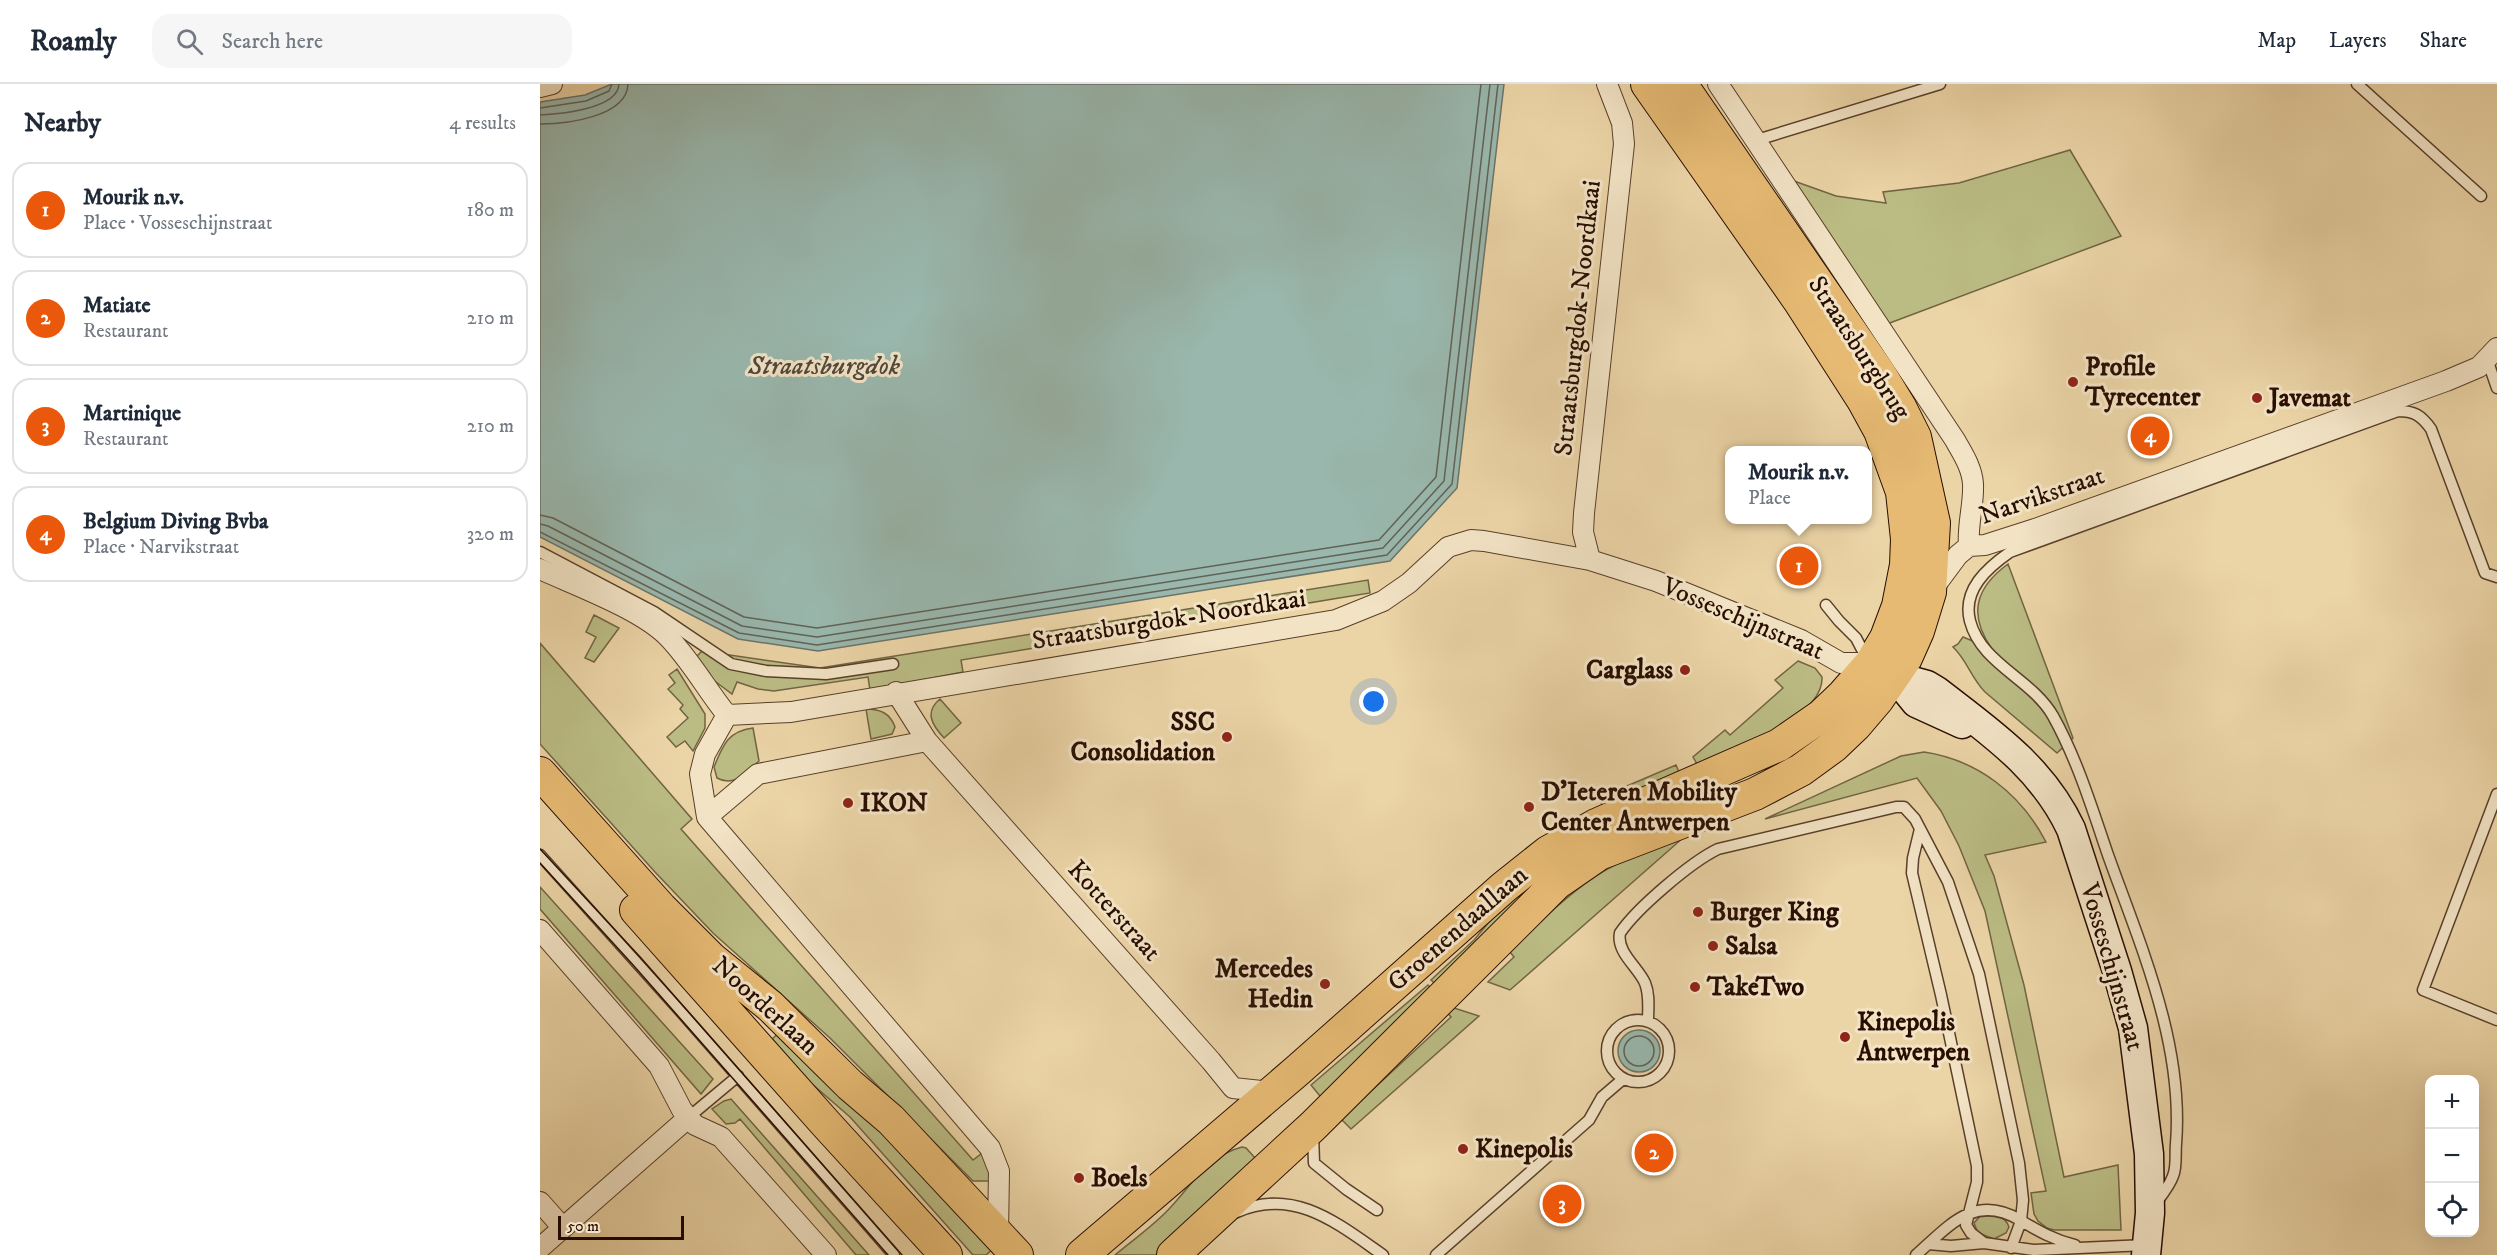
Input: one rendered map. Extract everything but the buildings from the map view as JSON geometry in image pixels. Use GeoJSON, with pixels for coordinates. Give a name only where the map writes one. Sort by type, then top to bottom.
{"type":"FeatureCollection","features":[{"type":"Feature","properties":{"kind":"main road","name":"Straatsburgbrug"},"geometry":{"type":"LineString","coordinates":[[1647,84],[1800,302],[1863,400],[1880,431],[1902,492],[1920,531],[1906,565],[1899,606],[1886,638],[1883,670]]}},
{"type":"Feature","properties":{"kind":"main road","name":"Straatsburgbrug"},"geometry":{"type":"LineString","coordinates":[[1681,84],[1900,407],[1915,437],[1920,531],[1930,592],[1918,631],[1883,670]]}},
{"type":"Feature","properties":{"kind":"main road","name":"Groenendaallaan"},"geometry":{"type":"LineString","coordinates":[[1082,1255],[1194,1160],[1504,887],[1548,852],[1596,825],[1779,746],[1821,716],[1843,695],[1883,670]]}},
{"type":"Feature","properties":{"kind":"main road","name":"Groenendaallaan"},"geometry":{"type":"LineString","coordinates":[[1173,1255],[1313,1126],[1557,884],[1608,850],[1755,794],[1787,778],[1848,733],[1878,699],[1883,670]]}},
{"type":"Feature","properties":{"kind":"main road","name":"Noorderlaan"},"geometry":{"type":"LineString","coordinates":[[540,773],[704,951],[770,1006],[850,1084],[891,1120],[1008,1244]]}},
{"type":"Feature","properties":{"kind":"main road","name":"Noorderlaan"},"geometry":{"type":"LineString","coordinates":[[540,803],[946,1255]]}},
{"type":"Feature","properties":{"kind":"street"},"geometry":{"type":"LineString","coordinates":[[540,87],[552,84]]}},
{"type":"Feature","properties":{"kind":"street","name":"Straatsburgdok-Noordkaai"},"geometry":{"type":"LineString","coordinates":[[1590,560],[1583,532],[1584,513],[1624,144],[1622,123],[1607,84]]}},
{"type":"Feature","properties":{"kind":"street"},"geometry":{"type":"LineString","coordinates":[[1718,84],[1757,140],[1969,466],[1973,482],[1969,546],[1958,555],[1930,592]]}},
{"type":"Feature","properties":{"kind":"street","name":"Narvikstraat"},"geometry":{"type":"LineString","coordinates":[[1969,546],[1985,545],[2035,529],[2401,397],[2479,367],[2492,354]]}},
{"type":"Feature","properties":{"kind":"street","name":"Vosseschijnstraat"},"geometry":{"type":"LineString","coordinates":[[1433,561],[1448,547],[1471,540],[1524,546],[1590,560],[1656,581],[1801,640],[1841,663],[1883,670],[1916,703],[2002,742],[2039,777],[2062,810],[2071,829],[2118,971],[2133,1028],[2149,1154],[2150,1213],[2146,1250]]}},
{"type":"Feature","properties":{"kind":"street","name":"Straatsburgdok-Noordkaai"},"geometry":{"type":"LineString","coordinates":[[728,715],[791,712],[1336,620],[1383,601],[1409,583],[1433,561]]}},
{"type":"Feature","properties":{"kind":"street"},"geometry":{"type":"LineString","coordinates":[[540,569],[641,616],[660,629],[678,648],[728,715],[705,754],[700,774],[707,817]]}},
{"type":"Feature","properties":{"kind":"street"},"geometry":{"type":"LineString","coordinates":[[707,817],[758,774],[927,741],[896,693]]}},
{"type":"Feature","properties":{"kind":"street","name":"Kotterstraat"},"geometry":{"type":"LineString","coordinates":[[927,741],[1233,1088],[1271,1092]]}},
{"type":"Feature","properties":{"kind":"street","name":"Noorderlaan"},"geometry":{"type":"LineString","coordinates":[[707,817],[990,1148],[999,1171],[1008,1244]]}},
{"type":"Feature","properties":{"kind":"street"},"geometry":{"type":"LineString","coordinates":[[540,930],[659,1066],[682,1110],[695,1125],[721,1137],[826,1255]]}},
{"type":"Feature","properties":{"kind":"street"},"geometry":{"type":"LineString","coordinates":[[540,1248],[689,1118]]}},
{"type":"Feature","properties":{"kind":"street"},"geometry":{"type":"LineString","coordinates":[[540,1202],[563,1228]]}},
{"type":"Feature","properties":{"kind":"lane"},"geometry":{"type":"LineString","coordinates":[[1757,140],[1940,84]]}},
{"type":"Feature","properties":{"kind":"lane"},"geometry":{"type":"LineString","coordinates":[[2356,84],[2481,196]]}},
{"type":"Feature","properties":{"kind":"lane"},"geometry":{"type":"LineString","coordinates":[[2492,354],[2497,388]]}},
{"type":"Feature","properties":{"kind":"lane","name":"Narvikstraat"},"geometry":{"type":"LineString","coordinates":[[2150,1213],[2174,1176],[2178,1115],[2169,1040],[2141,947],[2086,793],[2064,739],[2052,713],[2028,687],[1985,650],[1969,618],[1971,594],[1987,569],[2010,552],[2398,411],[2410,411],[2422,417],[2431,429],[2484,573],[2497,577]]}},
{"type":"Feature","properties":{"kind":"lane"},"geometry":{"type":"LineString","coordinates":[[540,552],[654,612],[731,664],[743,668],[826,674],[893,664]]}},
{"type":"Feature","properties":{"kind":"lane"},"geometry":{"type":"LineString","coordinates":[[1826,605],[1856,638],[1867,660],[1883,670]]}},
{"type":"Feature","properties":{"kind":"lane"},"geometry":{"type":"LineString","coordinates":[[2497,794],[2423,990],[2497,1020]]}},
{"type":"Feature","properties":{"kind":"lane"},"geometry":{"type":"LineString","coordinates":[[1648,1021],[1649,995],[1645,983],[1619,944],[1620,933],[1682,873],[1704,856],[1718,849],[1904,807],[1910,812],[1920,829],[1948,882],[1979,974],[2019,1163],[2024,1200],[2021,1221],[2011,1248]]}},
{"type":"Feature","properties":{"kind":"lane"},"geometry":{"type":"LineString","coordinates":[[1920,829],[1912,873],[1941,995],[1977,1166],[1977,1182],[1965,1225],[1981,1244]]}},
{"type":"Feature","properties":{"kind":"lane"},"geometry":{"type":"LineString","coordinates":[[540,855],[738,1076],[894,1255]]}},
{"type":"Feature","properties":{"kind":"lane"},"geometry":{"type":"LineString","coordinates":[[1631,1020],[1648,1021],[1655,1025],[1666,1038],[1668,1055],[1666,1063],[1656,1076],[1648,1080],[1640,1082],[1623,1078],[1611,1067],[1606,1051],[1608,1042],[1616,1028],[1623,1023],[1631,1020]]}},
{"type":"Feature","properties":{"kind":"lane"},"geometry":{"type":"LineString","coordinates":[[689,1118],[738,1076]]}},
{"type":"Feature","properties":{"kind":"lane"},"geometry":{"type":"LineString","coordinates":[[1436,1255],[1588,1120],[1602,1097],[1623,1078]]}},
{"type":"Feature","properties":{"kind":"lane"},"geometry":{"type":"LineString","coordinates":[[1313,1126],[1314,1162],[1346,1189],[1377,1210]]}},
{"type":"Feature","properties":{"kind":"lane"},"geometry":{"type":"LineString","coordinates":[[1204,1227],[1252,1205],[1288,1203],[1333,1221],[1383,1255]]}},
{"type":"Feature","properties":{"kind":"lane"},"geometry":{"type":"LineString","coordinates":[[1916,1255],[1940,1232],[1967,1214],[1983,1208],[1996,1209],[2048,1237],[2085,1247]]}},
{"type":"Feature","properties":{"kind":"lane"},"geometry":{"type":"LineString","coordinates":[[1928,1244],[1951,1246],[1981,1244],[2034,1250],[2085,1247],[2146,1250]]}},
{"type":"Feature","properties":{"kind":"lane"},"geometry":{"type":"LineString","coordinates":[[1965,1255],[1981,1244]]}},
{"type":"Feature","properties":{"kind":"green space"},"geometry":{"type":"Polygon","coordinates":[[[2070,150],[2121,236],[1887,324],[1794,181],[1836,196],[1886,203],[1883,192],[1959,183],[2070,150]]]}},
{"type":"Feature","properties":{"kind":"green space"},"geometry":{"type":"Polygon","coordinates":[[[2008,564],[2073,738],[2057,753],[1985,692],[1953,647],[1963,637],[1992,649],[1980,625],[1979,603],[1988,583],[2008,564]]]}},
{"type":"Feature","properties":{"kind":"green space"},"geometry":{"type":"Polygon","coordinates":[[[1368,580],[1370,593],[961,660],[963,672],[870,690],[868,677],[774,691],[758,689],[737,682],[732,694],[712,679],[696,657],[702,651],[820,668],[1368,580]]]}},
{"type":"Feature","properties":{"kind":"green space"},"geometry":{"type":"Polygon","coordinates":[[[594,615],[619,628],[594,662],[585,658],[596,637],[586,632],[594,615]]]}},
{"type":"Feature","properties":{"kind":"green space"},"geometry":{"type":"Polygon","coordinates":[[[540,643],[692,819],[681,829],[973,1160],[985,1151],[990,1161],[991,1181],[973,1181],[830,1038],[713,933],[540,744],[540,643]]]}},
{"type":"Feature","properties":{"kind":"green space"},"geometry":{"type":"Polygon","coordinates":[[[1798,661],[1815,668],[1822,677],[1819,692],[1808,707],[1772,731],[1697,764],[1693,757],[1725,730],[1730,735],[1783,688],[1775,680],[1798,661]]]}},
{"type":"Feature","properties":{"kind":"green space"},"geometry":{"type":"Polygon","coordinates":[[[677,669],[705,714],[705,728],[693,751],[685,741],[676,747],[667,737],[688,718],[680,709],[683,705],[668,689],[675,683],[669,675],[677,669]]]}},
{"type":"Feature","properties":{"kind":"green space"},"geometry":{"type":"Polygon","coordinates":[[[940,699],[961,723],[944,738],[933,723],[931,714],[940,699]]]}},
{"type":"Feature","properties":{"kind":"green space"},"geometry":{"type":"Polygon","coordinates":[[[866,709],[880,711],[887,715],[895,727],[892,734],[871,739],[866,709]]]}},
{"type":"Feature","properties":{"kind":"green space"},"geometry":{"type":"Polygon","coordinates":[[[753,728],[759,761],[735,780],[723,781],[717,778],[714,767],[728,740],[738,732],[753,728]]]}},
{"type":"Feature","properties":{"kind":"green space"},"geometry":{"type":"Polygon","coordinates":[[[1924,752],[1962,763],[1996,782],[2024,809],[2046,842],[1985,855],[1994,876],[2024,985],[2064,1177],[2118,1165],[2121,1230],[2054,1230],[2038,1221],[2034,1214],[2031,1193],[2046,1191],[1985,911],[1959,846],[1941,811],[1917,778],[1765,819],[1901,756],[1924,752]]]}},
{"type":"Feature","properties":{"kind":"green space"},"geometry":{"type":"Polygon","coordinates":[[[1676,765],[1679,772],[1602,805],[1599,798],[1676,765]]]}},
{"type":"Feature","properties":{"kind":"green space"},"geometry":{"type":"Polygon","coordinates":[[[1600,833],[1441,989],[1431,980],[1474,940],[1504,904],[1600,833]]]}},
{"type":"Feature","properties":{"kind":"green space"},"geometry":{"type":"Polygon","coordinates":[[[1684,837],[1510,990],[1488,982],[1514,957],[1510,952],[1584,884],[1628,859],[1684,837]]]}},
{"type":"Feature","properties":{"kind":"green space"},"geometry":{"type":"Polygon","coordinates":[[[540,887],[713,1079],[701,1094],[540,909],[540,887]]]}},
{"type":"Feature","properties":{"kind":"green space"},"geometry":{"type":"Polygon","coordinates":[[[1428,985],[1437,994],[1324,1101],[1311,1085],[1428,985]]]}},
{"type":"Feature","properties":{"kind":"green space"},"geometry":{"type":"Polygon","coordinates":[[[1451,1007],[1479,1016],[1351,1129],[1338,1116],[1354,1107],[1451,1017],[1446,1011],[1451,1007]]]}},
{"type":"Feature","properties":{"kind":"green space"},"geometry":{"type":"Polygon","coordinates":[[[781,1031],[997,1245],[986,1255],[973,1255],[850,1117],[811,1083],[772,1039],[781,1031]]]}},
{"type":"Feature","properties":{"kind":"green space"},"geometry":{"type":"Polygon","coordinates":[[[731,1099],[869,1255],[856,1255],[740,1119],[735,1123],[726,1124],[712,1109],[731,1099]]]}},
{"type":"Feature","properties":{"kind":"green space"},"geometry":{"type":"Polygon","coordinates":[[[1246,1148],[1256,1159],[1253,1170],[1157,1255],[1115,1255],[1163,1215],[1210,1164],[1230,1151],[1246,1148]]]}},
{"type":"Feature","properties":{"kind":"green space"},"geometry":{"type":"Polygon","coordinates":[[[1981,1215],[1998,1216],[2005,1220],[2009,1227],[2006,1233],[1994,1239],[1978,1233],[1974,1223],[1981,1215]]]}},
{"type":"Feature","properties":{"kind":"water","name":"Straatsburgdok"},"geometry":{"type":"Polygon","coordinates":[[[612,84],[1504,84],[1457,488],[1390,561],[818,651],[738,639],[540,537],[540,102],[585,95],[612,84]]]}},
{"type":"Feature","properties":{"kind":"water"},"geometry":{"type":"Polygon","coordinates":[[[1639,1030],[1647,1031],[1654,1036],[1659,1043],[1659,1059],[1654,1066],[1647,1071],[1639,1072],[1631,1071],[1624,1066],[1619,1059],[1618,1051],[1619,1043],[1624,1036],[1631,1031],[1639,1030]]]}},
{"type":"Feature","properties":{"kind":"tram line"},"geometry":{"type":"LineString","coordinates":[[540,849],[641,958],[902,1255]]}},
{"type":"Feature","properties":{"kind":"tram line"},"geometry":{"type":"LineString","coordinates":[[540,863],[634,966],[888,1255]]}},
{"type":"Feature","properties":{"kind":"place","name":"Profile Tyrecenter"},"geometry":{"type":"Point","coordinates":[2073,382]}},
{"type":"Feature","properties":{"kind":"place","name":"Javemat"},"geometry":{"type":"Point","coordinates":[2257,398]}},
{"type":"Feature","properties":{"kind":"place","name":"Belgium Diving Bvba"},"geometry":{"type":"Point","coordinates":[2150,436]}},
{"type":"Feature","properties":{"kind":"place","name":"Mourik n.v."},"geometry":{"type":"Point","coordinates":[1799,566]}},
{"type":"Feature","properties":{"kind":"place","name":"Carglass"},"geometry":{"type":"Point","coordinates":[1685,670]}},
{"type":"Feature","properties":{"kind":"place","name":"SSC Consolidation"},"geometry":{"type":"Point","coordinates":[1227,737]}},
{"type":"Feature","properties":{"kind":"place","name":"IKON"},"geometry":{"type":"Point","coordinates":[848,803]}},
{"type":"Feature","properties":{"kind":"place","name":"D’Ieteren Mobility Center Antwerpen"},"geometry":{"type":"Point","coordinates":[1529,807]}},
{"type":"Feature","properties":{"kind":"place","name":"Burger King"},"geometry":{"type":"Point","coordinates":[1698,912]}},
{"type":"Feature","properties":{"kind":"place","name":"Salsa"},"geometry":{"type":"Point","coordinates":[1713,946]}},
{"type":"Feature","properties":{"kind":"place","name":"Mercedes Hedin"},"geometry":{"type":"Point","coordinates":[1325,984]}},
{"type":"Feature","properties":{"kind":"place","name":"TakeTwo"},"geometry":{"type":"Point","coordinates":[1695,987]}},
{"type":"Feature","properties":{"kind":"place","name":"Kinepolis Antwerpen"},"geometry":{"type":"Point","coordinates":[1845,1037]}},
{"type":"Feature","properties":{"kind":"place","name":"Kinepolis"},"geometry":{"type":"Point","coordinates":[1463,1149]}},
{"type":"Feature","properties":{"kind":"place","name":"Matiate"},"geometry":{"type":"Point","coordinates":[1654,1153]}},
{"type":"Feature","properties":{"kind":"place","name":"Boels"},"geometry":{"type":"Point","coordinates":[1079,1178]}},
{"type":"Feature","properties":{"kind":"place","name":"Martinique"},"geometry":{"type":"Point","coordinates":[1562,1204]}}]}
